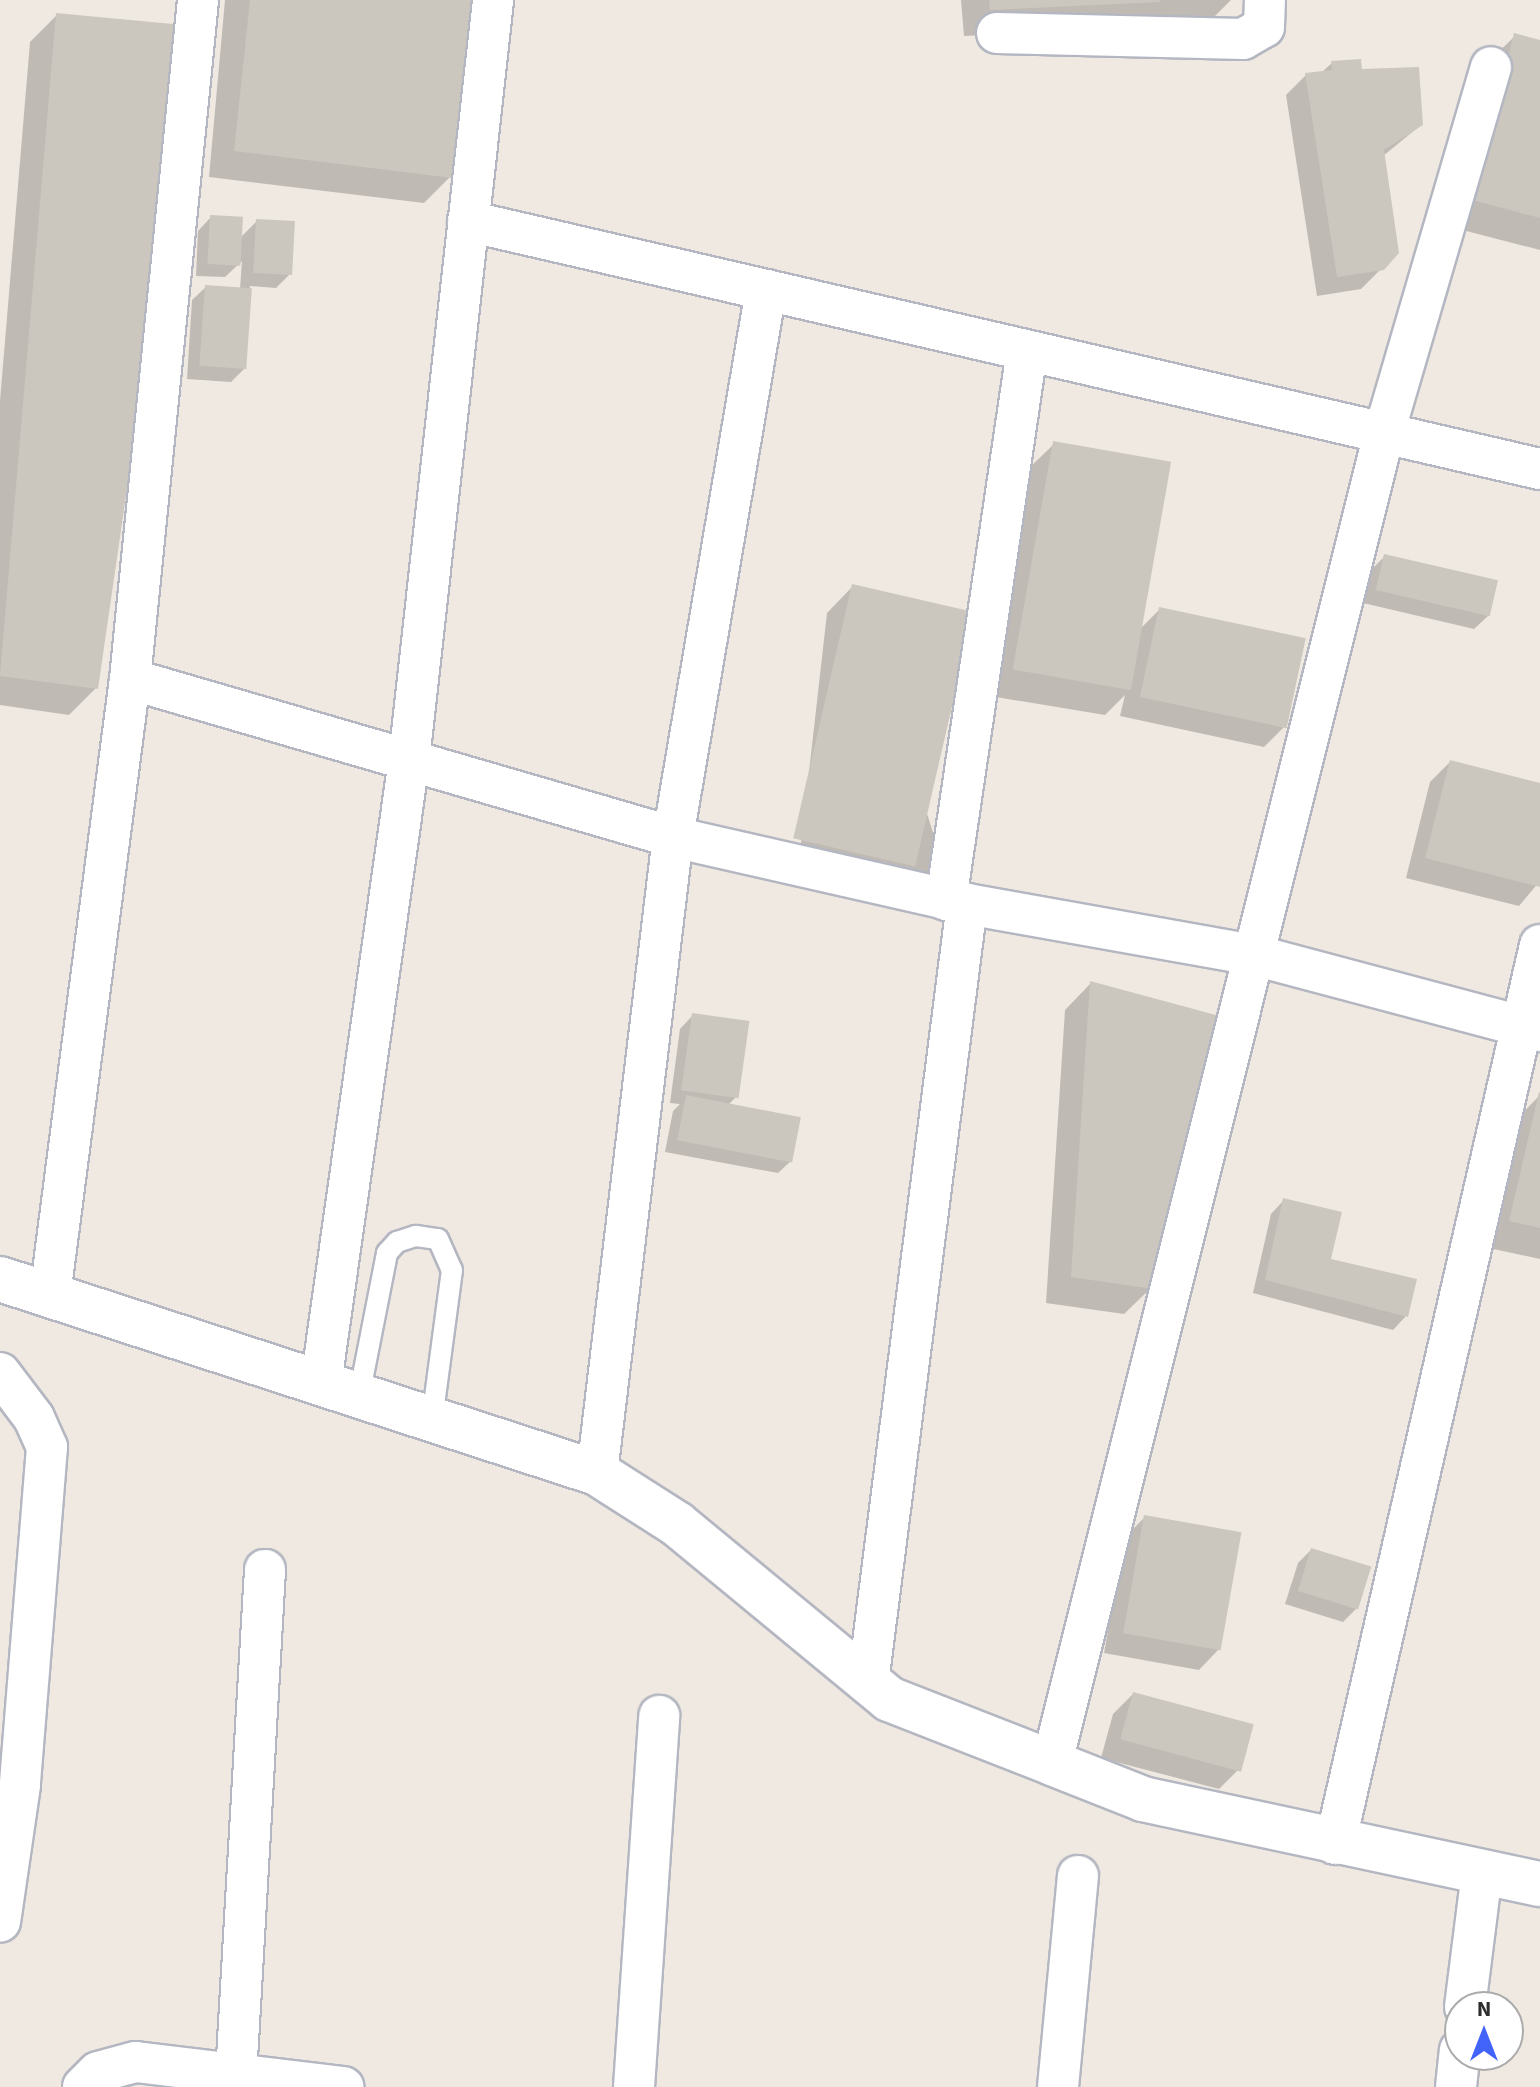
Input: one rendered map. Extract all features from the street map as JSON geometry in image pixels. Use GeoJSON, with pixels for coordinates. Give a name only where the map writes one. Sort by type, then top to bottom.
{"type":"FeatureCollection","features":[{"type":"Feature","properties":{"kind":"street"},"geometry":{"type":"LineString","coordinates":[[50,1295],[130,679],[198,0]]}},
{"type":"Feature","properties":{"kind":"street"},"geometry":{"type":"LineString","coordinates":[[340,1390],[493,0]]}},
{"type":"Feature","properties":{"kind":"street"},"geometry":{"type":"LineString","coordinates":[[997,33],[1243,39],[1264,27],[1265,0]]}},
{"type":"Feature","properties":{"kind":"street"},"geometry":{"type":"LineString","coordinates":[[1052,1763],[1258,956],[1384,433],[1491,67]]}},
{"type":"Feature","properties":{"kind":"street"},"geometry":{"type":"LineString","coordinates":[[468,221],[1540,469]]}},
{"type":"Feature","properties":{"kind":"street"},"geometry":{"type":"LineString","coordinates":[[597,1473],[673,837],[766,290]]}},
{"type":"Feature","properties":{"kind":"street"},"geometry":{"type":"LineString","coordinates":[[868,1682],[956,902],[1027,351]]}},
{"type":"Feature","properties":{"kind":"street"},"geometry":{"type":"LineString","coordinates":[[130,679],[673,837],[956,902],[1258,956],[1529,1029]]}},
{"type":"Feature","properties":{"kind":"street"},"geometry":{"type":"LineString","coordinates":[[1335,1844],[1529,1029],[1540,945]]}},
{"type":"Feature","properties":{"kind":"street"},"geometry":{"type":"LineString","coordinates":[[0,1279],[597,1473],[677,1524],[889,1699],[1143,1799],[1335,1844],[1540,1884]]}},
{"type":"Feature","properties":{"kind":"street"},"geometry":{"type":"LineString","coordinates":[[0,1373],[34,1418],[47,1447],[20,1785],[0,1922]]}},
{"type":"Feature","properties":{"kind":"street"},"geometry":{"type":"LineString","coordinates":[[236,2076],[265,1570]]}},
{"type":"Feature","properties":{"kind":"street"},"geometry":{"type":"LineString","coordinates":[[634,2087],[659,1716]]}},
{"type":"Feature","properties":{"kind":"street"},"geometry":{"type":"LineString","coordinates":[[1467,1991],[1482,1873]]}},
{"type":"Feature","properties":{"kind":"street"},"geometry":{"type":"LineString","coordinates":[[1058,2087],[1078,1876]]}},
{"type":"Feature","properties":{"kind":"street"},"geometry":{"type":"LineString","coordinates":[[83,2087],[98,2072],[136,2062],[344,2087]]}},
{"type":"Feature","properties":{"kind":"lane"},"geometry":{"type":"LineString","coordinates":[[340,1390],[387,1253],[397,1242],[416,1236],[438,1239],[452,1270],[432,1420]]}},
{"type":"Feature","properties":{"kind":"building"},"geometry":{"type":"Polygon","coordinates":[[[250,0],[480,0],[452,178],[234,151],[250,0]]]}},
{"type":"Feature","properties":{"kind":"building"},"geometry":{"type":"Polygon","coordinates":[[[989,0],[1160,0],[1160,2],[990,10],[989,0]]]}},
{"type":"Feature","properties":{"kind":"building"},"geometry":{"type":"Polygon","coordinates":[[[56,13],[194,26],[98,689],[0,676],[56,13]]]}},
{"type":"Feature","properties":{"kind":"building"},"geometry":{"type":"Polygon","coordinates":[[[1514,33],[1540,40],[1540,218],[1472,200],[1514,33]]]}},
{"type":"Feature","properties":{"kind":"building"},"geometry":{"type":"Polygon","coordinates":[[[1361,59],[1362,69],[1419,67],[1423,125],[1384,150],[1399,253],[1384,270],[1337,277],[1305,73],[1332,70],[1331,61],[1361,59]]]}},
{"type":"Feature","properties":{"kind":"building"},"geometry":{"type":"Polygon","coordinates":[[[210,215],[243,217],[240,266],[207,264],[210,215]]]}},
{"type":"Feature","properties":{"kind":"building"},"geometry":{"type":"Polygon","coordinates":[[[256,219],[295,221],[292,275],[253,273],[256,219]]]}},
{"type":"Feature","properties":{"kind":"building"},"geometry":{"type":"Polygon","coordinates":[[[205,285],[252,288],[246,369],[199,366],[205,285]]]}},
{"type":"Feature","properties":{"kind":"building"},"geometry":{"type":"Polygon","coordinates":[[[1053,441],[1171,462],[1131,690],[1013,669],[1053,441]]]}},
{"type":"Feature","properties":{"kind":"building"},"geometry":{"type":"Polygon","coordinates":[[[1384,554],[1498,580],[1490,616],[1376,590],[1384,554]]]}},
{"type":"Feature","properties":{"kind":"building"},"geometry":{"type":"Polygon","coordinates":[[[852,584],[974,612],[915,866],[793,838],[852,584]]]}},
{"type":"Feature","properties":{"kind":"building"},"geometry":{"type":"Polygon","coordinates":[[[1159,607],[1306,638],[1287,728],[1140,697],[1159,607]]]}},
{"type":"Feature","properties":{"kind":"building"},"geometry":{"type":"Polygon","coordinates":[[[1450,760],[1540,783],[1540,887],[1425,858],[1450,760]]]}},
{"type":"Feature","properties":{"kind":"building"},"geometry":{"type":"Polygon","coordinates":[[[1090,981],[1227,1018],[1153,1289],[1071,1277],[1090,981]]]}},
{"type":"Feature","properties":{"kind":"building"},"geometry":{"type":"Polygon","coordinates":[[[692,1013],[749,1021],[739,1098],[681,1090],[692,1013]]]}},
{"type":"Feature","properties":{"kind":"building"},"geometry":{"type":"Polygon","coordinates":[[[1540,1093],[1540,1228],[1509,1221],[1540,1093]]]}},
{"type":"Feature","properties":{"kind":"building"},"geometry":{"type":"Polygon","coordinates":[[[686,1095],[801,1117],[792,1162],[677,1140],[686,1095]]]}},
{"type":"Feature","properties":{"kind":"building"},"geometry":{"type":"Polygon","coordinates":[[[1283,1198],[1342,1212],[1331,1259],[1417,1279],[1408,1317],[1265,1280],[1283,1198]]]}},
{"type":"Feature","properties":{"kind":"building"},"geometry":{"type":"Polygon","coordinates":[[[1144,1515],[1241,1532],[1221,1650],[1123,1633],[1144,1515]]]}},
{"type":"Feature","properties":{"kind":"building"},"geometry":{"type":"Polygon","coordinates":[[[1311,1548],[1371,1566],[1358,1609],[1298,1591],[1311,1548]]]}},
{"type":"Feature","properties":{"kind":"building"},"geometry":{"type":"Polygon","coordinates":[[[1133,1692],[1254,1724],[1241,1772],[1120,1739],[1133,1692]]]}}]}
